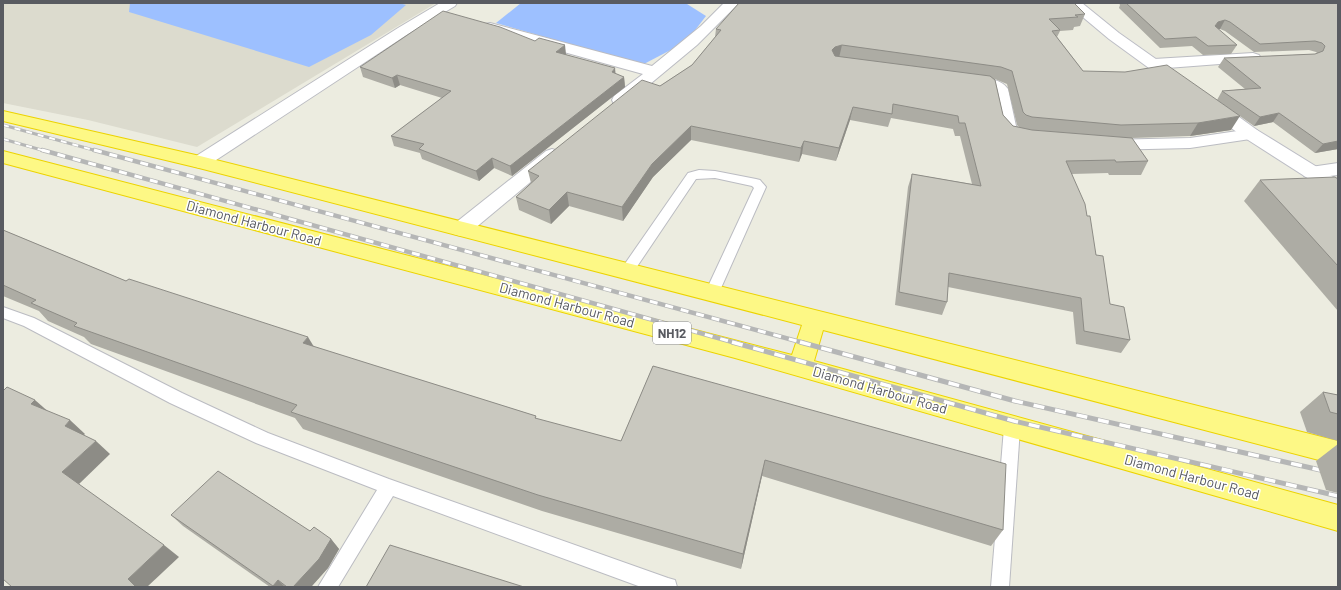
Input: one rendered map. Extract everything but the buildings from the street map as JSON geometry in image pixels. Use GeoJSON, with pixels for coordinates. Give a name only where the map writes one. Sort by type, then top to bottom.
{"type":"FeatureCollection","features":[{"type":"Feature","properties":{"kind":"highway"},"geometry":{"type":"LineString","coordinates":[[3,116],[200,162],[1338,453]]}},
{"type":"Feature","properties":{"kind":"highway","name":"Diamond Harbour Road"},"geometry":{"type":"LineString","coordinates":[[3,157],[735,349],[1012,428],[1338,518]]}},
{"type":"Feature","properties":{"kind":"highway"},"geometry":{"type":"LineString","coordinates":[[800,368],[815,319]]}},
{"type":"Feature","properties":{"kind":"street"},"geometry":{"type":"LineString","coordinates":[[200,162],[450,3]]}},
{"type":"Feature","properties":{"kind":"street"},"geometry":{"type":"LineString","coordinates":[[605,112],[655,72],[723,13],[732,3]]}},
{"type":"Feature","properties":{"kind":"street"},"geometry":{"type":"LineString","coordinates":[[1073,3],[1251,134],[1338,189]]}},
{"type":"Feature","properties":{"kind":"street"},"geometry":{"type":"LineString","coordinates":[[435,12],[457,18]]}},
{"type":"Feature","properties":{"kind":"street"},"geometry":{"type":"LineString","coordinates":[[479,24],[655,72]]}},
{"type":"Feature","properties":{"kind":"street"},"geometry":{"type":"LineString","coordinates":[[1231,44],[1249,58]]}},
{"type":"Feature","properties":{"kind":"street"},"geometry":{"type":"LineString","coordinates":[[1154,64],[1271,58]]}},
{"type":"Feature","properties":{"kind":"street"},"geometry":{"type":"LineString","coordinates":[[952,79],[996,86],[1000,89],[1008,128],[1014,134],[1040,139]]}},
{"type":"Feature","properties":{"kind":"street"},"geometry":{"type":"LineString","coordinates":[[1091,144],[1114,145],[1190,143],[1251,134]]}},
{"type":"Feature","properties":{"kind":"street"},"geometry":{"type":"LineString","coordinates":[[461,229],[562,147]]}},
{"type":"Feature","properties":{"kind":"street"},"geometry":{"type":"LineString","coordinates":[[1312,172],[1338,169]]}},
{"type":"Feature","properties":{"kind":"lane"},"geometry":{"type":"LineString","coordinates":[[628,271],[692,176],[707,174],[756,183],[760,186],[758,192],[712,293]]}},
{"type":"Feature","properties":{"kind":"lane"},"geometry":{"type":"LineString","coordinates":[[3,312],[29,322],[176,398],[262,438],[389,487],[668,587]]}},
{"type":"Feature","properties":{"kind":"lane"},"geometry":{"type":"LineString","coordinates":[[1000,587],[1012,428]]}},
{"type":"Feature","properties":{"kind":"lane"},"geometry":{"type":"LineString","coordinates":[[328,587],[389,487]]}},
{"type":"Feature","properties":{"kind":"shaded area"},"geometry":{"type":"Polygon","coordinates":[[[3,3],[436,3],[197,147],[88,120],[3,103],[3,3]]]}},
{"type":"Feature","properties":{"kind":"water"},"geometry":{"type":"Polygon","coordinates":[[[130,3],[399,3],[406,5],[371,35],[309,67],[129,12],[130,3]]]}},
{"type":"Feature","properties":{"kind":"water"},"geometry":{"type":"Polygon","coordinates":[[[521,3],[682,3],[687,4],[706,16],[686,42],[642,65],[496,23],[521,3]]]}},
{"type":"Feature","properties":{"kind":"railway"},"geometry":{"type":"LineString","coordinates":[[3,125],[97,151]]}},
{"type":"Feature","properties":{"kind":"railway"},"geometry":{"type":"LineString","coordinates":[[3,139],[45,151]]}},
{"type":"Feature","properties":{"kind":"railway"},"geometry":{"type":"LineString","coordinates":[[42,150],[736,343]]}},
{"type":"Feature","properties":{"kind":"railway"},"geometry":{"type":"LineString","coordinates":[[94,150],[804,343]]}},
{"type":"Feature","properties":{"kind":"railway"},"geometry":{"type":"LineString","coordinates":[[732,342],[1014,421],[1338,496]]}},
{"type":"Feature","properties":{"kind":"railway"},"geometry":{"type":"LineString","coordinates":[[800,342],[1015,401],[1338,474]]}}]}
